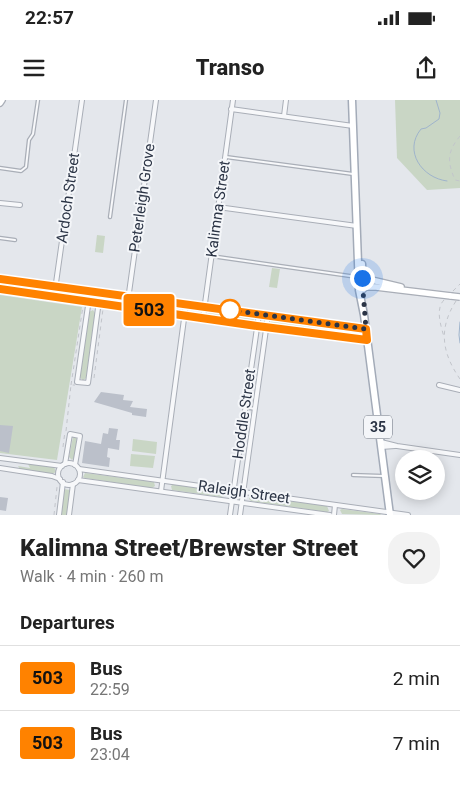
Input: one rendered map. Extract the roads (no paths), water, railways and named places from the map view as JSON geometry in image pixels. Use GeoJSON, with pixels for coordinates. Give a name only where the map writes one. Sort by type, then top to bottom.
{"type":"FeatureCollection","features":[{"type":"Feature","properties":{"kind":"main road","name":"35"},"geometry":{"type":"LineString","coordinates":[[352,100],[359,277],[390,514]]}},
{"type":"Feature","properties":{"kind":"main road"},"geometry":{"type":"LineString","coordinates":[[359,277],[418,292]]}},
{"type":"Feature","properties":{"kind":"main road"},"geometry":{"type":"LineString","coordinates":[[361,287],[460,296]]}},
{"type":"Feature","properties":{"kind":"street","name":"Ardoch Street"},"geometry":{"type":"LineString","coordinates":[[54,297],[82,100]]}},
{"type":"Feature","properties":{"kind":"street","name":"Peterleigh Grove"},"geometry":{"type":"LineString","coordinates":[[127,307],[156,100]]}},
{"type":"Feature","properties":{"kind":"street","name":"Kalimna Street"},"geometry":{"type":"LineString","coordinates":[[203,318],[233,100]]}},
{"type":"Feature","properties":{"kind":"street"},"geometry":{"type":"LineString","coordinates":[[284,116],[286,100]]}},
{"type":"Feature","properties":{"kind":"street"},"geometry":{"type":"LineString","coordinates":[[232,109],[353,126]]}},
{"type":"Feature","properties":{"kind":"street"},"geometry":{"type":"LineString","coordinates":[[0,202],[20,205]]}},
{"type":"Feature","properties":{"kind":"street"},"geometry":{"type":"LineString","coordinates":[[218,207],[357,226]]}},
{"type":"Feature","properties":{"kind":"street"},"geometry":{"type":"LineString","coordinates":[[0,279],[366,329]]}},
{"type":"Feature","properties":{"kind":"street"},"geometry":{"type":"LineString","coordinates":[[0,289],[367,340]]}},
{"type":"Feature","properties":{"kind":"street"},"geometry":{"type":"LineString","coordinates":[[90,292],[77,382],[88,383],[100,293]]}},
{"type":"Feature","properties":{"kind":"street"},"geometry":{"type":"LineString","coordinates":[[161,491],[186,304]]}},
{"type":"Feature","properties":{"kind":"street","name":"Hoddle Street"},"geometry":{"type":"LineString","coordinates":[[230,515],[259,314]]}},
{"type":"Feature","properties":{"kind":"street","name":"Hoddle Street"},"geometry":{"type":"LineString","coordinates":[[240,515],[268,315]]}},
{"type":"Feature","properties":{"kind":"street"},"geometry":{"type":"LineString","coordinates":[[439,385],[460,390]]}},
{"type":"Feature","properties":{"kind":"street"},"geometry":{"type":"LineString","coordinates":[[59,515],[63,488],[59,473],[63,465],[70,434],[80,436],[75,465]]}},
{"type":"Feature","properties":{"kind":"street"},"geometry":{"type":"LineString","coordinates":[[381,445],[460,455]]}},
{"type":"Feature","properties":{"kind":"street"},"geometry":{"type":"LineString","coordinates":[[0,458],[75,465],[79,469],[80,475],[73,484],[69,515]]}},
{"type":"Feature","properties":{"kind":"street"},"geometry":{"type":"LineString","coordinates":[[0,468],[52,476],[60,481],[73,484]]}},
{"type":"Feature","properties":{"kind":"street","name":"Raleigh Street"},"geometry":{"type":"LineString","coordinates":[[79,469],[390,514],[408,515]]}},
{"type":"Feature","properties":{"kind":"street","name":"Raleigh Street"},"geometry":{"type":"LineString","coordinates":[[78,480],[332,515]]}},
{"type":"Feature","properties":{"kind":"street"},"geometry":{"type":"LineString","coordinates":[[332,515],[335,505]]}},
{"type":"Feature","properties":{"kind":"lane"},"geometry":{"type":"LineString","coordinates":[[0,168],[21,171],[26,167],[29,140],[33,134],[38,100]]}},
{"type":"Feature","properties":{"kind":"lane"},"geometry":{"type":"LineString","coordinates":[[110,217],[126,100]]}},
{"type":"Feature","properties":{"kind":"lane"},"geometry":{"type":"LineString","coordinates":[[225,157],[355,174]]}},
{"type":"Feature","properties":{"kind":"lane"},"geometry":{"type":"LineString","coordinates":[[0,238],[15,240]]}},
{"type":"Feature","properties":{"kind":"lane"},"geometry":{"type":"LineString","coordinates":[[211,256],[359,277]]}},
{"type":"Feature","properties":{"kind":"lane"},"geometry":{"type":"LineString","coordinates":[[245,407],[255,409]]}},
{"type":"Feature","properties":{"kind":"lane"},"geometry":{"type":"LineString","coordinates":[[353,475],[385,476]]}},
{"type":"Feature","properties":{"kind":"waterway"},"geometry":{"type":"LineString","coordinates":[[436,100],[440,113],[439,119],[426,128],[421,129],[416,137],[415,154],[418,162],[430,175],[447,181]]}},
{"type":"Feature","properties":{"kind":"waterway"},"geometry":{"type":"LineString","coordinates":[[460,322],[460,343]]}}]}
